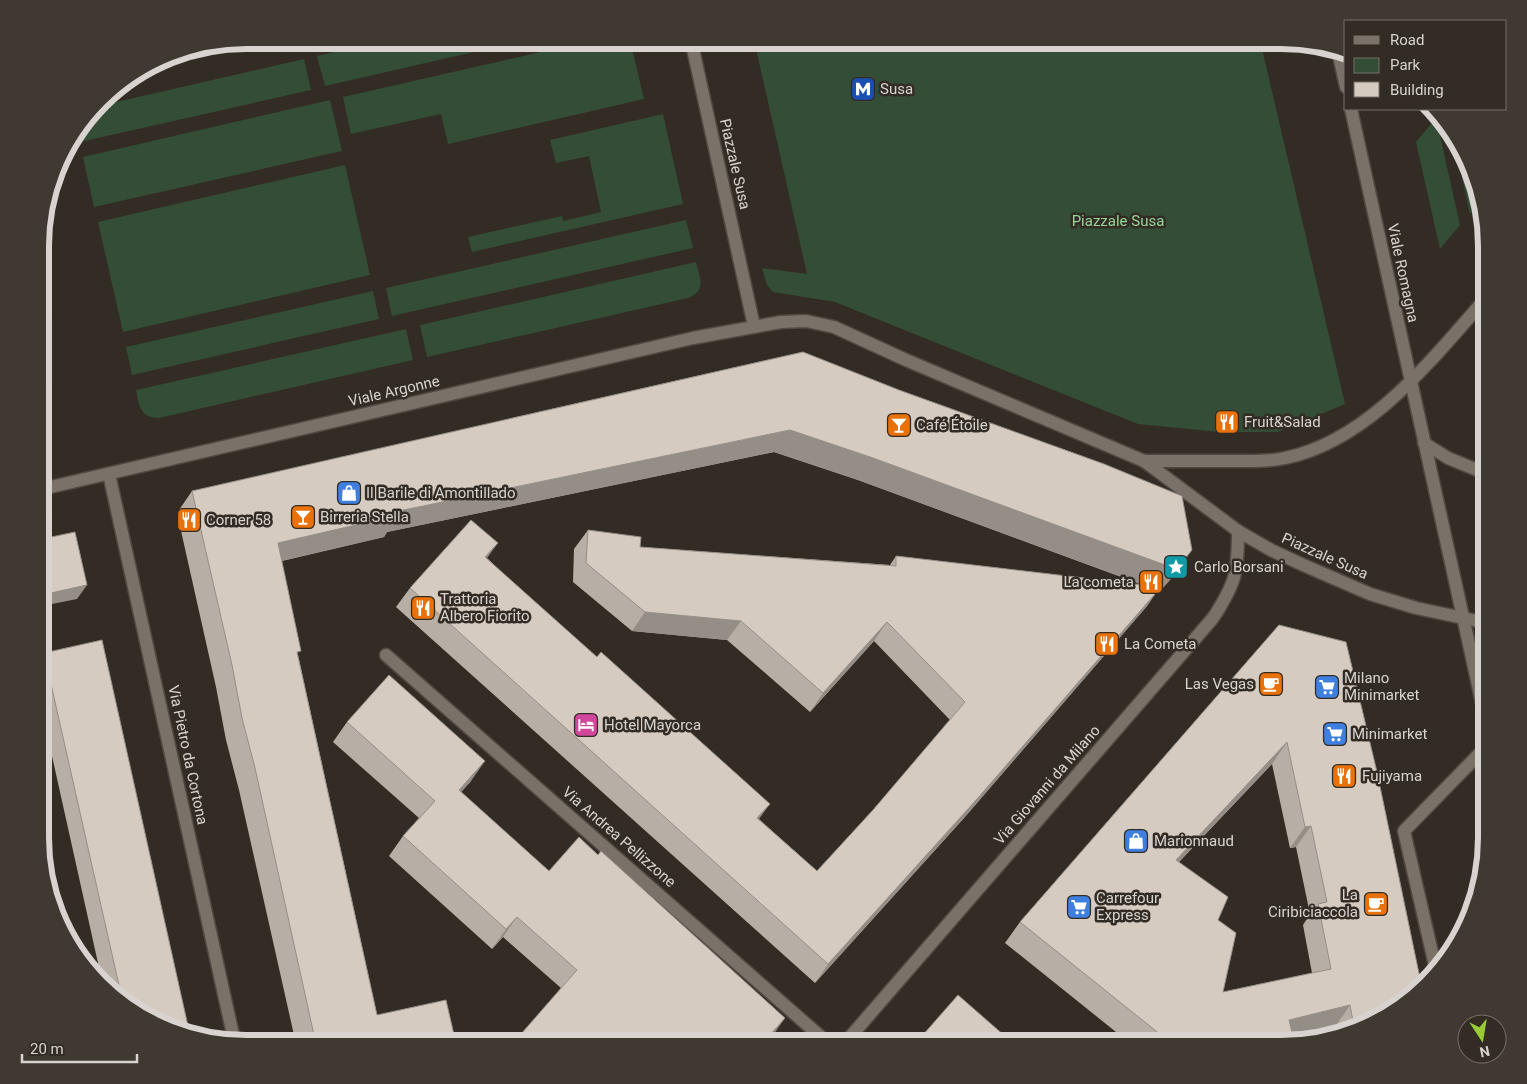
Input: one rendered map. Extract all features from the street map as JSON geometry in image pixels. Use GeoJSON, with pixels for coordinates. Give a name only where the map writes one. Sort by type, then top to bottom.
{"type":"FeatureCollection","features":[{"type":"Feature","properties":{"kind":"street","name":"Piazzale Susa"},"geometry":{"type":"LineString","coordinates":[[693,49],[754,326],[781,322],[806,322],[834,327],[906,360],[1144,461],[1238,531],[1271,550],[1370,594],[1416,608],[1478,621]]}},
{"type":"Feature","properties":{"kind":"street"},"geometry":{"type":"LineString","coordinates":[[1339,57],[1344,77]]}},
{"type":"Feature","properties":{"kind":"street","name":"Viale Romagna"},"geometry":{"type":"LineString","coordinates":[[1351,110],[1478,686]]}},
{"type":"Feature","properties":{"kind":"street","name":"Piazzale Susa"},"geometry":{"type":"LineString","coordinates":[[1144,461],[1256,460],[1284,458],[1315,449],[1344,435],[1411,382],[1478,307]]}},
{"type":"Feature","properties":{"kind":"street","name":"Viale Argonne"},"geometry":{"type":"LineString","coordinates":[[49,487],[693,338],[754,326]]}},
{"type":"Feature","properties":{"kind":"street"},"geometry":{"type":"LineString","coordinates":[[1424,443],[1448,458],[1478,470]]}},
{"type":"Feature","properties":{"kind":"street","name":"Via Pietro da Cortona"},"geometry":{"type":"LineString","coordinates":[[109,474],[233,1035]]}},
{"type":"Feature","properties":{"kind":"street","name":"Via Giovanni da Milano"},"geometry":{"type":"LineString","coordinates":[[852,1035],[1213,618],[1226,599],[1234,581],[1238,558],[1238,531]]}},
{"type":"Feature","properties":{"kind":"street","name":"Via Andrea Pellizzone"},"geometry":{"type":"LineString","coordinates":[[386,655],[819,1035]]}},
{"type":"Feature","properties":{"kind":"street"},"geometry":{"type":"LineString","coordinates":[[1434,962],[1404,831],[1478,755]]}},
{"type":"Feature","properties":{"kind":"green space"},"geometry":{"type":"Polygon","coordinates":[[[347,49],[487,49],[325,86],[317,56],[347,49]]]}},
{"type":"Feature","properties":{"kind":"green space"},"geometry":{"type":"Polygon","coordinates":[[[554,49],[632,49],[644,99],[448,144],[441,114],[351,134],[343,97],[554,49]]]}},
{"type":"Feature","properties":{"kind":"green space","name":"Piazzale Susa"},"geometry":{"type":"Polygon","coordinates":[[[756,49],[1262,49],[1345,404],[1278,432],[1219,432],[1138,424],[835,302],[773,292],[767,285],[762,268],[807,274],[756,49]]]}},
{"type":"Feature","properties":{"kind":"green space"},"geometry":{"type":"Polygon","coordinates":[[[304,59],[311,90],[80,142],[82,136],[111,103],[304,59]]]}},
{"type":"Feature","properties":{"kind":"green space"},"geometry":{"type":"Polygon","coordinates":[[[330,100],[342,151],[94,207],[83,157],[330,100]]]}},
{"type":"Feature","properties":{"kind":"green space"},"geometry":{"type":"Polygon","coordinates":[[[663,114],[683,204],[472,252],[468,237],[562,216],[563,221],[601,212],[589,156],[556,163],[550,140],[663,114]]]}},
{"type":"Feature","properties":{"kind":"green space"},"geometry":{"type":"Polygon","coordinates":[[[1433,121],[1438,127],[1460,225],[1440,249],[1416,142],[1433,121]]]}},
{"type":"Feature","properties":{"kind":"green space"},"geometry":{"type":"Polygon","coordinates":[[[1458,159],[1472,195],[1474,209],[1470,214],[1458,159]]]}},
{"type":"Feature","properties":{"kind":"green space"},"geometry":{"type":"Polygon","coordinates":[[[345,165],[370,275],[123,332],[98,222],[345,165]]]}},
{"type":"Feature","properties":{"kind":"green space"},"geometry":{"type":"Polygon","coordinates":[[[686,220],[693,248],[392,316],[386,288],[686,220]]]}},
{"type":"Feature","properties":{"kind":"green space"},"geometry":{"type":"Polygon","coordinates":[[[696,262],[701,283],[700,288],[694,295],[688,298],[427,357],[420,325],[696,262]]]}},
{"type":"Feature","properties":{"kind":"green space"},"geometry":{"type":"Polygon","coordinates":[[[373,291],[379,319],[132,375],[126,347],[373,291]]]}},
{"type":"Feature","properties":{"kind":"green space"},"geometry":{"type":"Polygon","coordinates":[[[406,329],[413,360],[159,418],[148,416],[144,413],[138,401],[136,390],[406,329]]]}},
{"type":"Feature","properties":{"kind":"building"},"geometry":{"type":"Polygon","coordinates":[[[803,352],[899,390],[1104,464],[1182,496],[1192,550],[1176,569],[873,458],[790,430],[399,511],[399,515],[278,543],[301,651],[297,652],[377,1015],[446,1000],[454,1035],[314,1035],[192,491],[803,352]]]}},
{"type":"Feature","properties":{"kind":"building"},"geometry":{"type":"Polygon","coordinates":[[[471,520],[498,543],[485,557],[597,657],[601,652],[770,804],[757,818],[817,871],[873,810],[965,702],[887,622],[823,693],[741,621],[645,612],[586,563],[588,530],[641,537],[640,547],[896,566],[896,556],[1161,587],[977,799],[828,964],[410,588],[471,520]]]}},
{"type":"Feature","properties":{"kind":"building"},"geometry":{"type":"Polygon","coordinates":[[[75,532],[87,585],[49,593],[49,538],[75,532]]]}},
{"type":"Feature","properties":{"kind":"building"},"geometry":{"type":"Polygon","coordinates":[[[1279,625],[1346,642],[1377,772],[1420,977],[1391,1002],[1353,1021],[1350,1005],[1289,1020],[1293,1035],[1161,1035],[1020,922],[1279,625]],[[1287,742],[1176,860],[1228,897],[1218,920],[1236,933],[1223,992],[1331,969],[1318,904],[1327,902],[1311,826],[1305,827],[1287,742]]]}},
{"type":"Feature","properties":{"kind":"building"},"geometry":{"type":"Polygon","coordinates":[[[102,640],[188,1027],[147,1009],[120,989],[49,675],[49,652],[102,640]]]}},
{"type":"Feature","properties":{"kind":"building"},"geometry":{"type":"Polygon","coordinates":[[[389,675],[485,761],[459,790],[549,871],[579,837],[598,855],[601,851],[785,1018],[770,1035],[520,1035],[577,970],[517,917],[506,929],[403,836],[435,801],[347,722],[389,675]]]}},
{"type":"Feature","properties":{"kind":"building"},"geometry":{"type":"Polygon","coordinates":[[[958,995],[1004,1035],[923,1035],[958,995]]]}},
{"type":"Feature","properties":{"kind":"place","name":"Susa"},"geometry":{"type":"Point","coordinates":[863,89]}},
{"type":"Feature","properties":{"kind":"place","name":"Fruit&Salad"},"geometry":{"type":"Point","coordinates":[1227,422]}},
{"type":"Feature","properties":{"kind":"place","name":"Café Étoile"},"geometry":{"type":"Point","coordinates":[899,425]}},
{"type":"Feature","properties":{"kind":"place","name":"Il Barile di Amontillado"},"geometry":{"type":"Point","coordinates":[349,493]}},
{"type":"Feature","properties":{"kind":"place","name":"Birreria Stella"},"geometry":{"type":"Point","coordinates":[303,517]}},
{"type":"Feature","properties":{"kind":"place","name":"Corner 58"},"geometry":{"type":"Point","coordinates":[189,520]}},
{"type":"Feature","properties":{"kind":"place","name":"Carlo Borsani"},"geometry":{"type":"Point","coordinates":[1176,567]}},
{"type":"Feature","properties":{"kind":"place","name":"La cometa"},"geometry":{"type":"Point","coordinates":[1151,582]}},
{"type":"Feature","properties":{"kind":"place","name":"Trattoria Albero Fiorito"},"geometry":{"type":"Point","coordinates":[423,608]}},
{"type":"Feature","properties":{"kind":"place","name":"La Cometa"},"geometry":{"type":"Point","coordinates":[1107,644]}},
{"type":"Feature","properties":{"kind":"place","name":"Las Vegas"},"geometry":{"type":"Point","coordinates":[1271,684]}},
{"type":"Feature","properties":{"kind":"place","name":"Milano Minimarket"},"geometry":{"type":"Point","coordinates":[1327,687]}},
{"type":"Feature","properties":{"kind":"place","name":"Hotel Mayorca"},"geometry":{"type":"Point","coordinates":[586,725]}},
{"type":"Feature","properties":{"kind":"place","name":"Minimarket"},"geometry":{"type":"Point","coordinates":[1335,734]}},
{"type":"Feature","properties":{"kind":"place","name":"Fujiyama"},"geometry":{"type":"Point","coordinates":[1344,776]}},
{"type":"Feature","properties":{"kind":"place","name":"Marionnaud"},"geometry":{"type":"Point","coordinates":[1136,841]}},
{"type":"Feature","properties":{"kind":"place","name":"La Ciribiciaccola"},"geometry":{"type":"Point","coordinates":[1376,904]}},
{"type":"Feature","properties":{"kind":"place","name":"Carrefour Express"},"geometry":{"type":"Point","coordinates":[1079,907]}}]}
